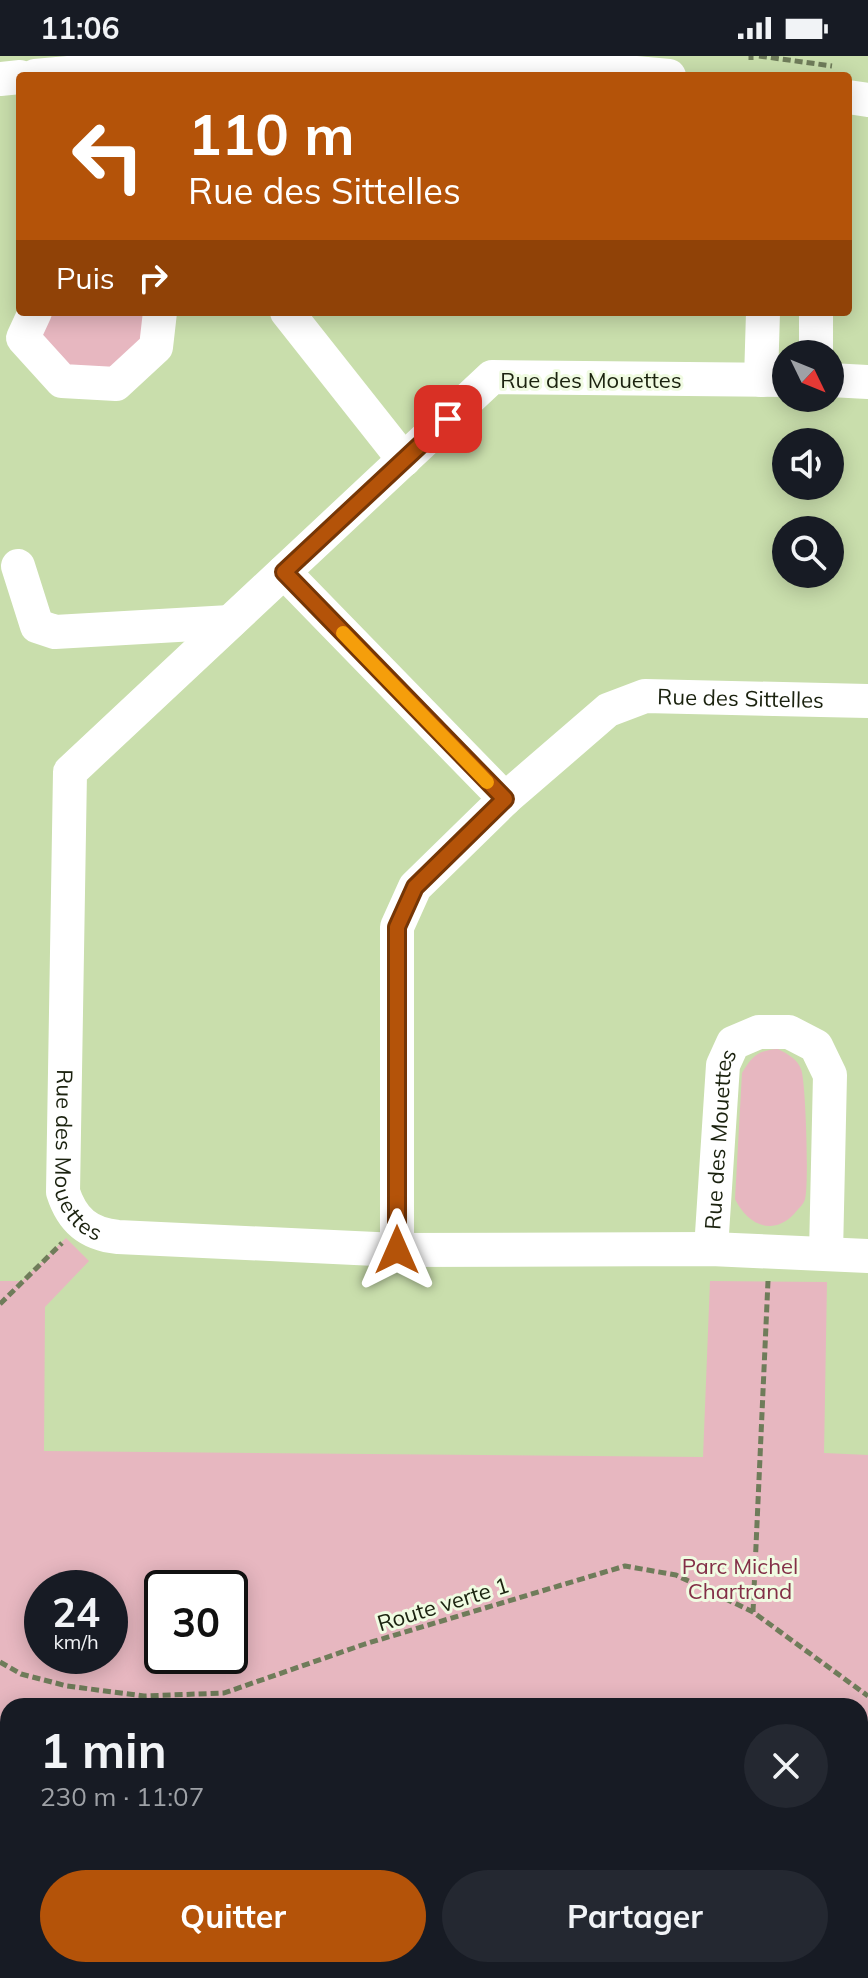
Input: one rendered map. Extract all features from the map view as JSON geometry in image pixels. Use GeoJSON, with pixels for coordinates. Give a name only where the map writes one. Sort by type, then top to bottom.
{"type":"FeatureCollection","features":[{"type":"Feature","properties":{"kind":"street"},"geometry":{"type":"LineString","coordinates":[[91,72],[176,66],[354,62],[614,72]]}},
{"type":"Feature","properties":{"kind":"street"},"geometry":{"type":"LineString","coordinates":[[33,316],[23,338],[62,381],[116,384],[156,347],[160,316]]}},
{"type":"Feature","properties":{"kind":"street"},"geometry":{"type":"LineString","coordinates":[[290,316],[404,460]]}},
{"type":"Feature","properties":{"kind":"street","name":"Rue des Mouettes"},"geometry":{"type":"LineString","coordinates":[[764,316],[772,373]]}},
{"type":"Feature","properties":{"kind":"street"},"geometry":{"type":"LineString","coordinates":[[816,316],[816,340]]}},
{"type":"Feature","properties":{"kind":"street","name":"Rue des Mouettes"},"geometry":{"type":"LineString","coordinates":[[772,380],[492,377],[70,772],[63,1192],[67,1206],[82,1224],[103,1235],[118,1237],[397,1250],[711,1249],[868,1256]]}},
{"type":"Feature","properties":{"kind":"street"},"geometry":{"type":"LineString","coordinates":[[844,381],[868,382]]}},
{"type":"Feature","properties":{"kind":"street"},"geometry":{"type":"LineString","coordinates":[[18,566],[37,626],[55,632],[230,622]]}},
{"type":"Feature","properties":{"kind":"street"},"geometry":{"type":"LineString","coordinates":[[284,572],[505,799]]}},
{"type":"Feature","properties":{"kind":"street","name":"Rue des Sittelles"},"geometry":{"type":"LineString","coordinates":[[397,1250],[397,927],[415,887],[505,799],[608,710],[645,696],[868,701]]}},
{"type":"Feature","properties":{"kind":"street","name":"Rue des Mouettes"},"geometry":{"type":"LineString","coordinates":[[711,1249],[723,1065],[733,1043],[759,1032],[789,1032],[816,1046],[830,1075],[826,1253]]}},
{"type":"Feature","properties":{"kind":"path"},"geometry":{"type":"LineString","coordinates":[[759,56],[832,66]]}},
{"type":"Feature","properties":{"kind":"path"},"geometry":{"type":"LineString","coordinates":[[0,1304],[82,1224]]}},
{"type":"Feature","properties":{"kind":"path"},"geometry":{"type":"LineString","coordinates":[[753,1612],[769,1251]]}},
{"type":"Feature","properties":{"kind":"path","name":"Route verte 1"},"geometry":{"type":"LineString","coordinates":[[0,1662],[21,1674],[67,1686],[144,1696],[224,1693],[365,1644],[625,1566],[676,1575],[753,1612],[868,1696]]}},
{"type":"Feature","properties":{"kind":"green space"},"geometry":{"type":"Polygon","coordinates":[[[33,316],[158,316],[116,384],[62,381],[23,338],[33,316]]]}},
{"type":"Feature","properties":{"kind":"green space"},"geometry":{"type":"Polygon","coordinates":[[[778,1049],[797,1062],[803,1078],[806,1190],[804,1201],[794,1214],[786,1221],[769,1226],[753,1221],[735,1199],[742,1073],[757,1055],[778,1049]]]}},
{"type":"Feature","properties":{"kind":"green space","name":"Parc Michel Chartrand"},"geometry":{"type":"Polygon","coordinates":[[[66,1238],[89,1261],[45,1307],[44,1451],[703,1457],[710,1281],[827,1282],[824,1453],[868,1455],[868,1698],[0,1698],[0,1281],[22,1281],[66,1238]]]}},
{"type":"Feature","properties":{"kind":"slow traffic"},"geometry":{"type":"LineString","coordinates":[[343,633],[487,782]]}},
{"type":"Feature","properties":{"kind":"route"},"geometry":{"type":"LineString","coordinates":[[397,1250],[397,927],[415,887],[505,799],[284,572],[448,419]]}}]}
